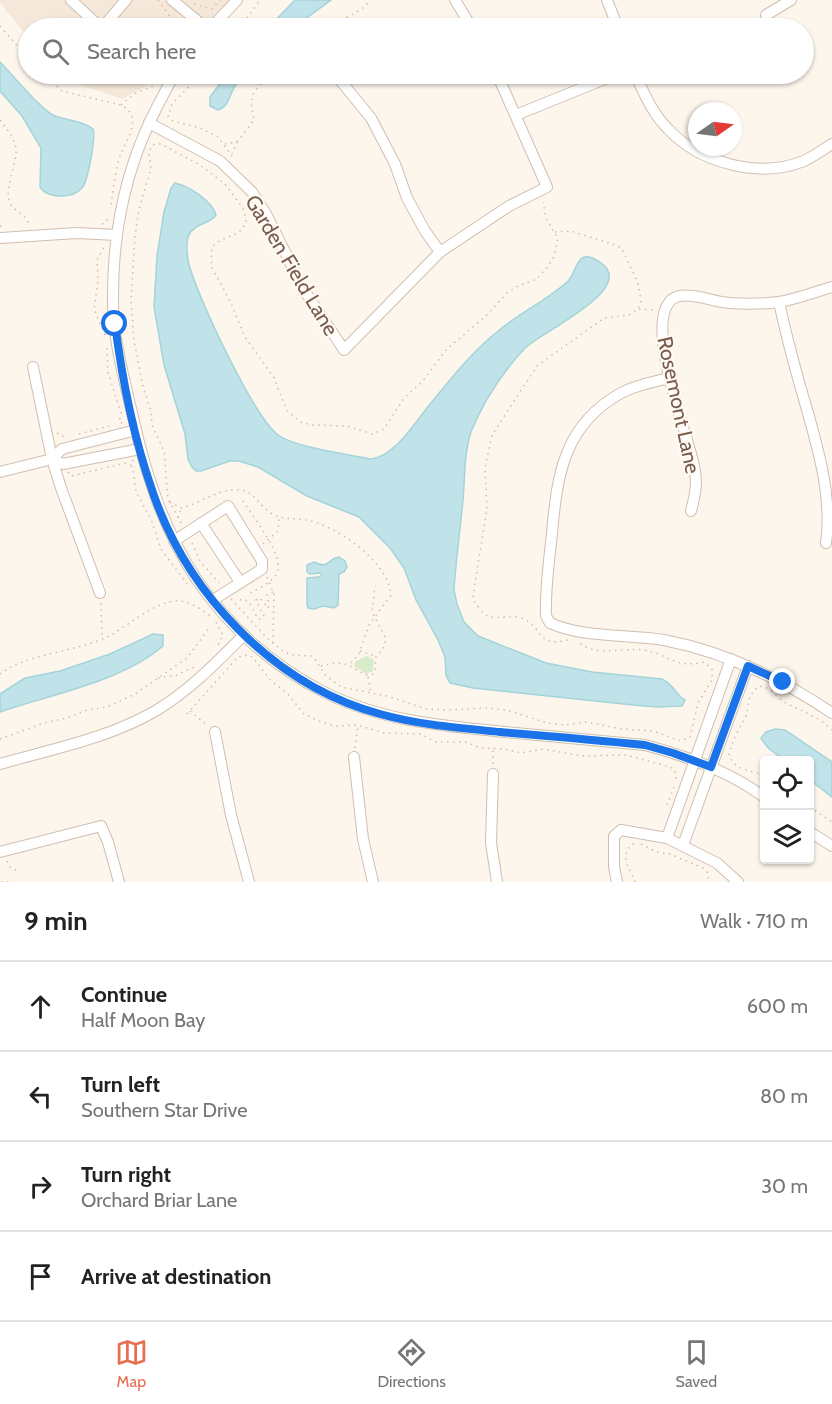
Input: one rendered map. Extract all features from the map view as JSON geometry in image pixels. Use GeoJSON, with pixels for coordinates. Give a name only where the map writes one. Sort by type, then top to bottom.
{"type":"FeatureCollection","features":[{"type":"Feature","properties":{"kind":"street"},"geometry":{"type":"LineString","coordinates":[[71,0],[91,18]]}},
{"type":"Feature","properties":{"kind":"street"},"geometry":{"type":"LineString","coordinates":[[111,18],[126,0]]}},
{"type":"Feature","properties":{"kind":"street"},"geometry":{"type":"LineString","coordinates":[[172,0],[194,18]]}},
{"type":"Feature","properties":{"kind":"street"},"geometry":{"type":"LineString","coordinates":[[220,18],[237,0]]}},
{"type":"Feature","properties":{"kind":"street"},"geometry":{"type":"LineString","coordinates":[[455,0],[466,18]]}},
{"type":"Feature","properties":{"kind":"street"},"geometry":{"type":"LineString","coordinates":[[607,0],[614,18]]}},
{"type":"Feature","properties":{"kind":"street"},"geometry":{"type":"LineString","coordinates":[[766,15],[791,0]]}},
{"type":"Feature","properties":{"kind":"street"},"geometry":{"type":"LineString","coordinates":[[170,84],[148,123],[136,152],[123,197],[112,296],[119,354],[140,449],[151,487],[174,541],[213,600],[244,635],[300,679],[326,693],[377,713],[438,726],[645,745],[711,767],[760,793]]}},
{"type":"Feature","properties":{"kind":"street"},"geometry":{"type":"LineString","coordinates":[[342,84],[371,118],[395,164],[407,198],[425,231],[440,252],[509,206],[544,189],[516,114],[502,84]]}},
{"type":"Feature","properties":{"kind":"street"},"geometry":{"type":"LineString","coordinates":[[516,114],[592,84]]}},
{"type":"Feature","properties":{"kind":"street"},"geometry":{"type":"LineString","coordinates":[[639,84],[657,116],[681,141],[699,153],[734,166],[767,168],[802,162],[832,144]]}},
{"type":"Feature","properties":{"kind":"street","name":"Garden Field Lane"},"geometry":{"type":"LineString","coordinates":[[148,123],[220,161],[252,192],[266,214],[304,290],[344,350],[440,252]]}},
{"type":"Feature","properties":{"kind":"street"},"geometry":{"type":"LineString","coordinates":[[0,238],[78,233],[117,235]]}},
{"type":"Feature","properties":{"kind":"street"},"geometry":{"type":"LineString","coordinates":[[826,543],[831,525],[828,486],[779,302],[832,287]]}},
{"type":"Feature","properties":{"kind":"street","name":"Rosemont Lane"},"geometry":{"type":"LineString","coordinates":[[691,511],[695,496],[694,466],[669,378],[663,342],[664,310],[670,300],[686,295],[729,303],[779,302]]}},
{"type":"Feature","properties":{"kind":"street"},"geometry":{"type":"LineString","coordinates":[[33,367],[52,459],[100,594]]}},
{"type":"Feature","properties":{"kind":"street"},"geometry":{"type":"LineString","coordinates":[[669,378],[623,392],[606,403],[592,414],[569,447],[556,487],[545,604],[546,616],[550,623],[569,630],[663,640],[711,652],[783,682],[832,713]]}},
{"type":"Feature","properties":{"kind":"street"},"geometry":{"type":"LineString","coordinates":[[0,472],[52,459],[62,449],[136,430]]}},
{"type":"Feature","properties":{"kind":"street"},"geometry":{"type":"LineString","coordinates":[[52,459],[63,464],[140,449]]}},
{"type":"Feature","properties":{"kind":"street"},"geometry":{"type":"LineString","coordinates":[[174,541],[228,506],[262,561],[262,569],[213,600]]}},
{"type":"Feature","properties":{"kind":"street"},"geometry":{"type":"LineString","coordinates":[[201,524],[240,582]]}},
{"type":"Feature","properties":{"kind":"street"},"geometry":{"type":"LineString","coordinates":[[0,764],[105,734],[155,711],[207,673],[244,635]]}},
{"type":"Feature","properties":{"kind":"street"},"geometry":{"type":"LineString","coordinates":[[668,838],[731,659]]}},
{"type":"Feature","properties":{"kind":"street"},"geometry":{"type":"LineString","coordinates":[[683,845],[748,666]]}},
{"type":"Feature","properties":{"kind":"street"},"geometry":{"type":"LineString","coordinates":[[215,732],[231,815],[249,882]]}},
{"type":"Feature","properties":{"kind":"street"},"geometry":{"type":"LineString","coordinates":[[354,757],[363,839],[373,882]]}},
{"type":"Feature","properties":{"kind":"street"},"geometry":{"type":"LineString","coordinates":[[493,774],[491,843],[497,882]]}},
{"type":"Feature","properties":{"kind":"street"},"geometry":{"type":"LineString","coordinates":[[2,852],[101,826],[119,882]]}},
{"type":"Feature","properties":{"kind":"street"},"geometry":{"type":"LineString","coordinates":[[617,882],[613,842],[614,836],[621,830],[668,838],[717,863],[733,880]]}},
{"type":"Feature","properties":{"kind":"street"},"geometry":{"type":"LineString","coordinates":[[814,835],[832,846]]}},
{"type":"Feature","properties":{"kind":"path"},"geometry":{"type":"LineString","coordinates":[[158,0],[171,18]]}},
{"type":"Feature","properties":{"kind":"path"},"geometry":{"type":"LineString","coordinates":[[192,3],[212,9],[220,0]]}},
{"type":"Feature","properties":{"kind":"path"},"geometry":{"type":"LineString","coordinates":[[247,18],[260,0]]}},
{"type":"Feature","properties":{"kind":"path"},"geometry":{"type":"LineString","coordinates":[[346,18],[362,10],[372,0]]}},
{"type":"Feature","properties":{"kind":"path"},"geometry":{"type":"LineString","coordinates":[[0,26],[18,47]]}},
{"type":"Feature","properties":{"kind":"path"},"geometry":{"type":"LineString","coordinates":[[54,84],[62,92],[121,105],[132,114],[133,123],[119,158],[109,218],[106,222],[94,225]]}},
{"type":"Feature","properties":{"kind":"path"},"geometry":{"type":"LineString","coordinates":[[121,105],[134,94],[158,84]]}},
{"type":"Feature","properties":{"kind":"path"},"geometry":{"type":"LineString","coordinates":[[191,84],[172,104],[168,116],[172,122],[197,127],[217,136],[232,156],[232,150],[254,120],[251,103],[254,92],[261,84]]}},
{"type":"Feature","properties":{"kind":"path"},"geometry":{"type":"LineString","coordinates":[[0,120],[15,141],[18,150],[10,184],[9,202],[29,221],[29,228]]}},
{"type":"Feature","properties":{"kind":"path"},"geometry":{"type":"LineString","coordinates":[[224,144],[237,142]]}},
{"type":"Feature","properties":{"kind":"path"},"geometry":{"type":"LineString","coordinates":[[544,189],[546,218],[558,239],[557,248],[549,264],[537,279],[507,293],[488,314],[446,350],[422,382],[404,398],[384,429],[372,434],[347,426],[311,425],[301,422],[287,411],[274,378],[245,337],[230,301],[212,268],[211,252],[214,245],[238,234],[246,221],[244,210],[225,184],[200,165],[161,144],[151,147],[149,154],[151,168],[139,209],[132,263],[131,301],[143,387],[151,411],[152,425],[164,451],[169,502],[200,561],[257,629],[284,652],[311,656],[326,676],[341,687],[426,709],[507,710],[547,723],[566,725],[586,722],[622,729],[653,731],[681,741],[690,737],[698,703],[712,680],[712,669],[704,662],[674,663],[650,651],[601,651],[592,650],[572,640],[551,642],[543,639],[534,627],[522,619],[492,618],[485,615],[473,600],[487,508],[485,468],[492,435],[537,366],[600,320],[629,315],[638,309],[641,301],[638,283],[622,249],[571,231],[555,232]]}},
{"type":"Feature","properties":{"kind":"path"},"geometry":{"type":"LineString","coordinates":[[0,226],[7,228]]}},
{"type":"Feature","properties":{"kind":"path"},"geometry":{"type":"LineString","coordinates":[[638,309],[664,310]]}},
{"type":"Feature","properties":{"kind":"path"},"geometry":{"type":"LineString","coordinates":[[116,425],[119,422]]}},
{"type":"Feature","properties":{"kind":"path"},"geometry":{"type":"LineString","coordinates":[[56,433],[67,438],[92,429],[111,426]]}},
{"type":"Feature","properties":{"kind":"path"},"geometry":{"type":"LineString","coordinates":[[71,476],[126,463],[131,465]]}},
{"type":"Feature","properties":{"kind":"path"},"geometry":{"type":"LineString","coordinates":[[169,502],[181,508],[202,502],[217,493],[245,490],[250,492],[262,507],[279,518],[306,520],[320,524],[360,546],[382,573],[391,590],[389,600],[374,618],[365,633],[360,651],[350,664]]}},
{"type":"Feature","properties":{"kind":"path"},"geometry":{"type":"LineString","coordinates":[[178,518],[181,508]]}},
{"type":"Feature","properties":{"kind":"path"},"geometry":{"type":"LineString","coordinates":[[255,550],[278,531],[279,518]]}},
{"type":"Feature","properties":{"kind":"path"},"geometry":{"type":"LineString","coordinates":[[262,569],[270,581],[273,592],[273,643]]}},
{"type":"Feature","properties":{"kind":"path"},"geometry":{"type":"LineString","coordinates":[[368,676],[375,670],[376,657],[383,649],[386,639],[374,618],[372,605],[375,586]]}},
{"type":"Feature","properties":{"kind":"path"},"geometry":{"type":"LineString","coordinates":[[240,600],[244,599],[249,602],[258,619],[261,619],[264,616],[256,600],[260,598],[268,608],[267,595],[273,592]]}},
{"type":"Feature","properties":{"kind":"path"},"geometry":{"type":"LineString","coordinates":[[100,594],[103,617],[100,630],[102,639]]}},
{"type":"Feature","properties":{"kind":"path"},"geometry":{"type":"LineString","coordinates":[[0,674],[18,663],[102,639],[152,609],[176,601],[194,607],[215,619],[223,635],[216,649]]}},
{"type":"Feature","properties":{"kind":"path"},"geometry":{"type":"LineString","coordinates":[[0,739],[87,710],[107,707],[135,694],[187,658],[210,627]]}},
{"type":"Feature","properties":{"kind":"path"},"geometry":{"type":"LineString","coordinates":[[360,651],[376,657]]}},
{"type":"Feature","properties":{"kind":"path"},"geometry":{"type":"LineString","coordinates":[[158,678],[177,675],[202,663]]}},
{"type":"Feature","properties":{"kind":"path"},"geometry":{"type":"LineString","coordinates":[[320,666],[331,663],[350,664],[368,676],[370,693]]}},
{"type":"Feature","properties":{"kind":"path"},"geometry":{"type":"LineString","coordinates":[[760,774],[735,765],[729,754],[746,716],[750,696],[758,686],[770,688],[780,699],[816,716],[832,730]]}},
{"type":"Feature","properties":{"kind":"path"},"geometry":{"type":"LineString","coordinates":[[189,710],[215,732]]}},
{"type":"Feature","properties":{"kind":"path"},"geometry":{"type":"LineString","coordinates":[[354,757],[358,725]]}},
{"type":"Feature","properties":{"kind":"path"},"geometry":{"type":"LineString","coordinates":[[493,747],[493,774]]}},
{"type":"Feature","properties":{"kind":"path"},"geometry":{"type":"LineString","coordinates":[[814,810],[832,822]]}},
{"type":"Feature","properties":{"kind":"path"},"geometry":{"type":"LineString","coordinates":[[635,882],[626,861],[627,849],[634,843],[642,844],[657,852],[670,854],[703,868],[708,873],[708,882]]}},
{"type":"Feature","properties":{"kind":"path"},"geometry":{"type":"LineString","coordinates":[[2,852],[10,867],[17,871]]}},
{"type":"Feature","properties":{"kind":"path"},"geometry":{"type":"LineString","coordinates":[[1,882],[9,882]]}},
{"type":"Feature","properties":{"kind":"shaded area"},"geometry":{"type":"Polygon","coordinates":[[[0,0],[231,0],[216,18],[18,18],[18,25],[0,0]]]}},
{"type":"Feature","properties":{"kind":"shaded area"},"geometry":{"type":"Polygon","coordinates":[[[78,84],[150,84],[122,99],[78,84]]]}},
{"type":"Feature","properties":{"kind":"green space"},"geometry":{"type":"Polygon","coordinates":[[[367,656],[374,660],[373,671],[366,674],[354,666],[356,661],[367,656]]]}},
{"type":"Feature","properties":{"kind":"water"},"geometry":{"type":"Polygon","coordinates":[[[295,0],[331,0],[307,18],[278,18],[295,0]]]}},
{"type":"Feature","properties":{"kind":"water"},"geometry":{"type":"Polygon","coordinates":[[[0,62],[18,84],[47,111],[93,129],[89,169],[84,184],[78,192],[60,196],[49,194],[40,187],[41,148],[22,116],[0,91],[0,62]]]}},
{"type":"Feature","properties":{"kind":"water"},"geometry":{"type":"Polygon","coordinates":[[[220,84],[237,84],[227,103],[218,110],[210,106],[210,97],[220,84]]]}},
{"type":"Feature","properties":{"kind":"water"},"geometry":{"type":"Polygon","coordinates":[[[175,183],[199,195],[210,205],[216,215],[190,232],[187,242],[188,260],[201,298],[226,352],[255,404],[267,424],[286,440],[336,453],[371,459],[390,451],[480,347],[505,325],[567,282],[582,258],[593,258],[601,263],[609,274],[607,285],[582,310],[524,349],[494,388],[471,432],[466,457],[454,590],[464,622],[478,636],[546,663],[592,672],[662,679],[685,700],[682,706],[633,705],[473,688],[450,683],[446,675],[445,657],[416,600],[404,568],[390,548],[359,517],[307,496],[258,467],[239,461],[230,461],[201,471],[196,471],[192,467],[188,459],[185,434],[164,365],[154,307],[157,256],[164,212],[171,188],[175,183]]]}},
{"type":"Feature","properties":{"kind":"water"},"geometry":{"type":"Polygon","coordinates":[[[339,557],[345,561],[347,567],[339,574],[338,605],[334,608],[323,606],[308,608],[307,578],[322,575],[307,572],[307,565],[314,562],[323,565],[339,557]]]}},
{"type":"Feature","properties":{"kind":"water"},"geometry":{"type":"Polygon","coordinates":[[[153,634],[163,635],[163,646],[127,669],[85,686],[0,712],[0,694],[25,678],[60,671],[110,654],[153,634]]]}},
{"type":"Feature","properties":{"kind":"water"},"geometry":{"type":"Polygon","coordinates":[[[775,729],[785,730],[832,762],[832,797],[814,783],[814,756],[776,754],[761,738],[766,732],[775,729]]]}},
{"type":"Feature","properties":{"kind":"route"},"geometry":{"type":"LineString","coordinates":[[115,324],[125,386],[151,487],[161,514],[186,562],[213,600],[244,635],[300,679],[326,693],[354,706],[400,720],[438,726],[645,745],[711,767],[748,666],[783,682]]}}]}
